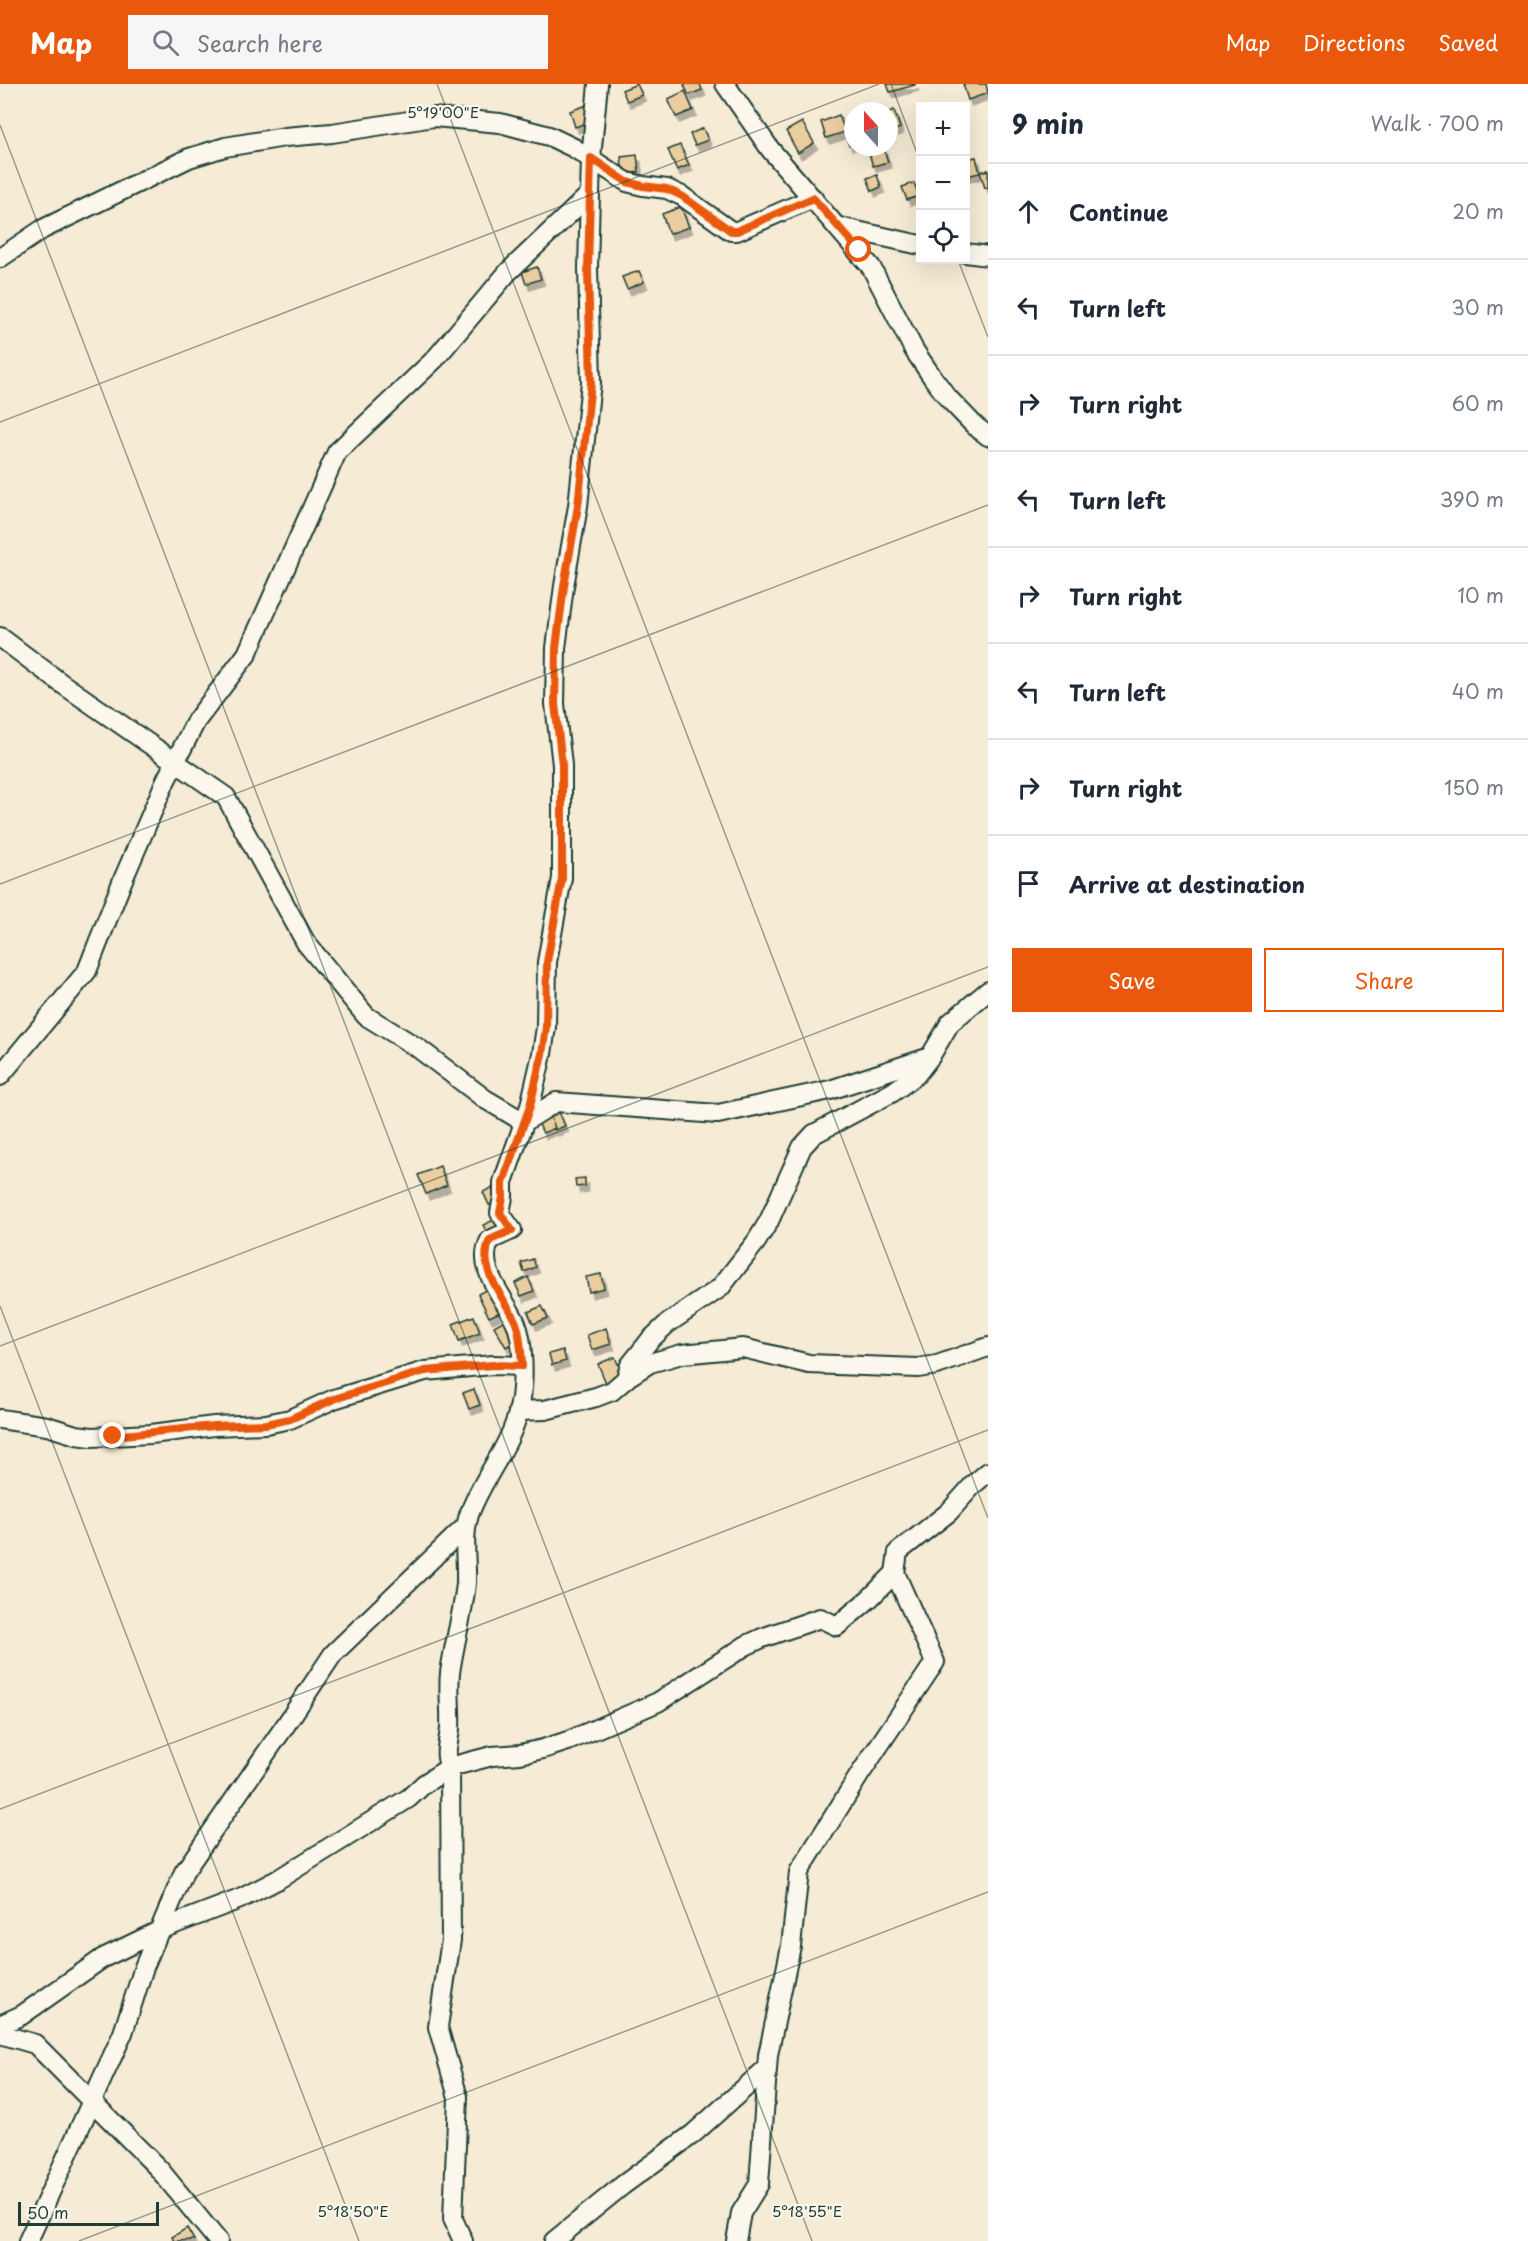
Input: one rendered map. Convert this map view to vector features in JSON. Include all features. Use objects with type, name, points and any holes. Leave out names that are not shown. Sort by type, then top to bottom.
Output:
[{"type":"street","points":[[463,2241],[453,2218],[458,2097],[438,2027],[451,1940],[450,1767],[445,1756],[450,1726],[448,1700],[450,1673],[466,1583],[466,1526],[475,1499],[504,1448],[518,1411],[523,1384],[516,1323],[498,1293],[485,1252],[490,1240],[512,1230],[500,1213],[503,1182],[524,1122],[542,1054],[546,1027],[547,962],[562,878],[562,765],[555,704],[556,648],[578,506],[591,382],[588,268],[591,158],[598,84]]},
{"type":"street","points":[[725,84],[770,149],[871,267],[914,350],[933,378],[948,398],[988,436]]},
{"type":"street","points":[[0,258],[43,229],[189,158],[225,147],[434,117],[500,123],[528,130],[574,148],[627,182],[667,189],[682,196],[731,231],[737,231],[813,198]]},
{"type":"street","points":[[0,1076],[87,971],[122,882],[176,761],[196,721],[247,654],[338,452],[435,360],[508,272],[590,194]]},
{"type":"street","points":[[839,227],[916,244]]},
{"type":"street","points":[[970,254],[988,256]]},
{"type":"street","points":[[0,637],[61,683],[226,797],[306,943],[366,1016],[418,1048],[485,1099],[524,1122]]},
{"type":"street","points":[[626,1379],[630,1365],[650,1340],[667,1324],[720,1288],[756,1242],[769,1221],[802,1147],[814,1134],[893,1092],[916,1075],[950,1023],[988,991]]},
{"type":"street","points":[[524,1122],[556,1102],[718,1114],[830,1090],[930,1056]]},
{"type":"street","points":[[518,1411],[545,1410],[587,1400],[612,1391],[650,1363],[663,1358],[725,1349],[743,1348],[809,1364],[918,1368],[937,1365],[988,1347]]},
{"type":"street","points":[[0,1419],[46,1426],[92,1437],[151,1434],[214,1426],[266,1424],[290,1419],[334,1399],[425,1371],[493,1365],[522,1366]]},
{"type":"street","points":[[736,2241],[741,2212],[759,2184],[766,2068],[791,1946],[799,1872],[860,1774],[935,1662],[895,1572],[898,1552],[949,1512],[988,1472]]},
{"type":"street","points":[[28,2241],[123,2032],[144,1967],[184,1872],[288,1724],[333,1653],[466,1526]]},
{"type":"street","points":[[0,2025],[22,2015],[103,1958],[159,1931],[240,1899],[277,1880],[409,1798],[424,1784],[450,1767],[492,1756],[520,1754],[543,1749],[568,1741],[658,1702],[745,1646],[762,1638],[820,1618],[837,1626],[870,1598],[895,1572]]},
{"type":"street","points":[[0,2034],[35,2044],[159,2169],[218,2241]]},
{"type":"street","points":[[554,2241],[622,2185],[693,2134],[766,2068]]},
{"type":"building","points":[[637,84],[642,95],[627,101],[622,90]]},
{"type":"building","points":[[700,84],[702,90],[689,95],[684,85]]},
{"type":"building","points":[[887,84],[915,84],[915,85],[890,92]]},
{"type":"building","points":[[963,84],[986,84],[988,93],[968,100]]},
{"type":"building","points":[[685,91],[693,110],[676,117],[668,99]]},
{"type":"building","points":[[587,105],[592,121],[575,127],[570,111]]},
{"type":"building","points":[[839,115],[844,132],[826,138],[821,122]]},
{"type":"building","points":[[802,122],[814,143],[798,153],[786,131]]},
{"type":"building","points":[[703,128],[708,140],[695,145],[690,134]]},
{"type":"building","points":[[680,145],[689,165],[677,170],[668,150]]},
{"type":"building","points":[[637,155],[639,172],[623,174],[621,157]]},
{"type":"building","points":[[870,156],[886,156],[888,162],[873,166]]},
{"type":"building","points":[[976,157],[980,173],[970,175],[970,158]]},
{"type":"building","points":[[988,170],[988,187],[985,188],[980,172]]},
{"type":"building","points":[[877,175],[881,187],[872,191],[867,178]]},
{"type":"building","points":[[914,183],[916,197],[907,200],[902,187]]},
{"type":"building","points":[[681,207],[689,227],[669,234],[662,214]]},
{"type":"building","points":[[537,267],[541,279],[526,284],[522,272]]},
{"type":"building","points":[[639,271],[644,282],[627,289],[622,277]]},
{"type":"building","points":[[559,1112],[565,1126],[555,1130],[550,1116]]},
{"type":"building","points":[[550,1115],[555,1128],[543,1133],[537,1120]]},
{"type":"building","points":[[440,1166],[447,1185],[426,1194],[418,1175]]},
{"type":"building","points":[[585,1178],[585,1186],[576,1187],[575,1179]]},
{"type":"building","points":[[496,1186],[502,1199],[489,1205],[483,1192]]},
{"type":"building","points":[[496,1219],[502,1230],[489,1236],[483,1225]]},
{"type":"building","points":[[533,1259],[536,1267],[524,1272],[521,1263]]},
{"type":"building","points":[[601,1274],[604,1288],[589,1292],[586,1277]]},
{"type":"building","points":[[528,1277],[534,1291],[521,1296],[515,1283]]},
{"type":"building","points":[[493,1286],[505,1310],[489,1317],[478,1294]]},
{"type":"building","points":[[542,1306],[548,1318],[533,1324],[528,1312]]},
{"type":"building","points":[[474,1316],[480,1333],[459,1341],[453,1324]]},
{"type":"building","points":[[508,1318],[519,1339],[506,1347],[494,1326]]},
{"type":"building","points":[[606,1328],[611,1344],[592,1350],[587,1335]]},
{"type":"building","points":[[563,1350],[566,1361],[552,1365],[549,1354]]},
{"type":"building","points":[[615,1357],[623,1376],[606,1383],[598,1364]]},
{"type":"building","points":[[474,1389],[480,1405],[469,1409],[463,1393]]},
{"type":"building","points":[[187,2228],[194,2240],[174,2241],[172,2237]]},
{"type":"route","points":[[113,1436],[214,1426],[266,1424],[290,1419],[334,1399],[425,1371],[493,1365],[522,1366],[516,1323],[498,1293],[485,1252],[490,1240],[512,1230],[500,1213],[503,1182],[530,1106],[542,1054],[546,1027],[547,962],[562,878],[562,765],[555,704],[556,648],[578,506],[591,382],[588,268],[591,158],[627,182],[667,189],[682,196],[704,214],[731,231],[737,231],[813,198],[859,250]]}]
